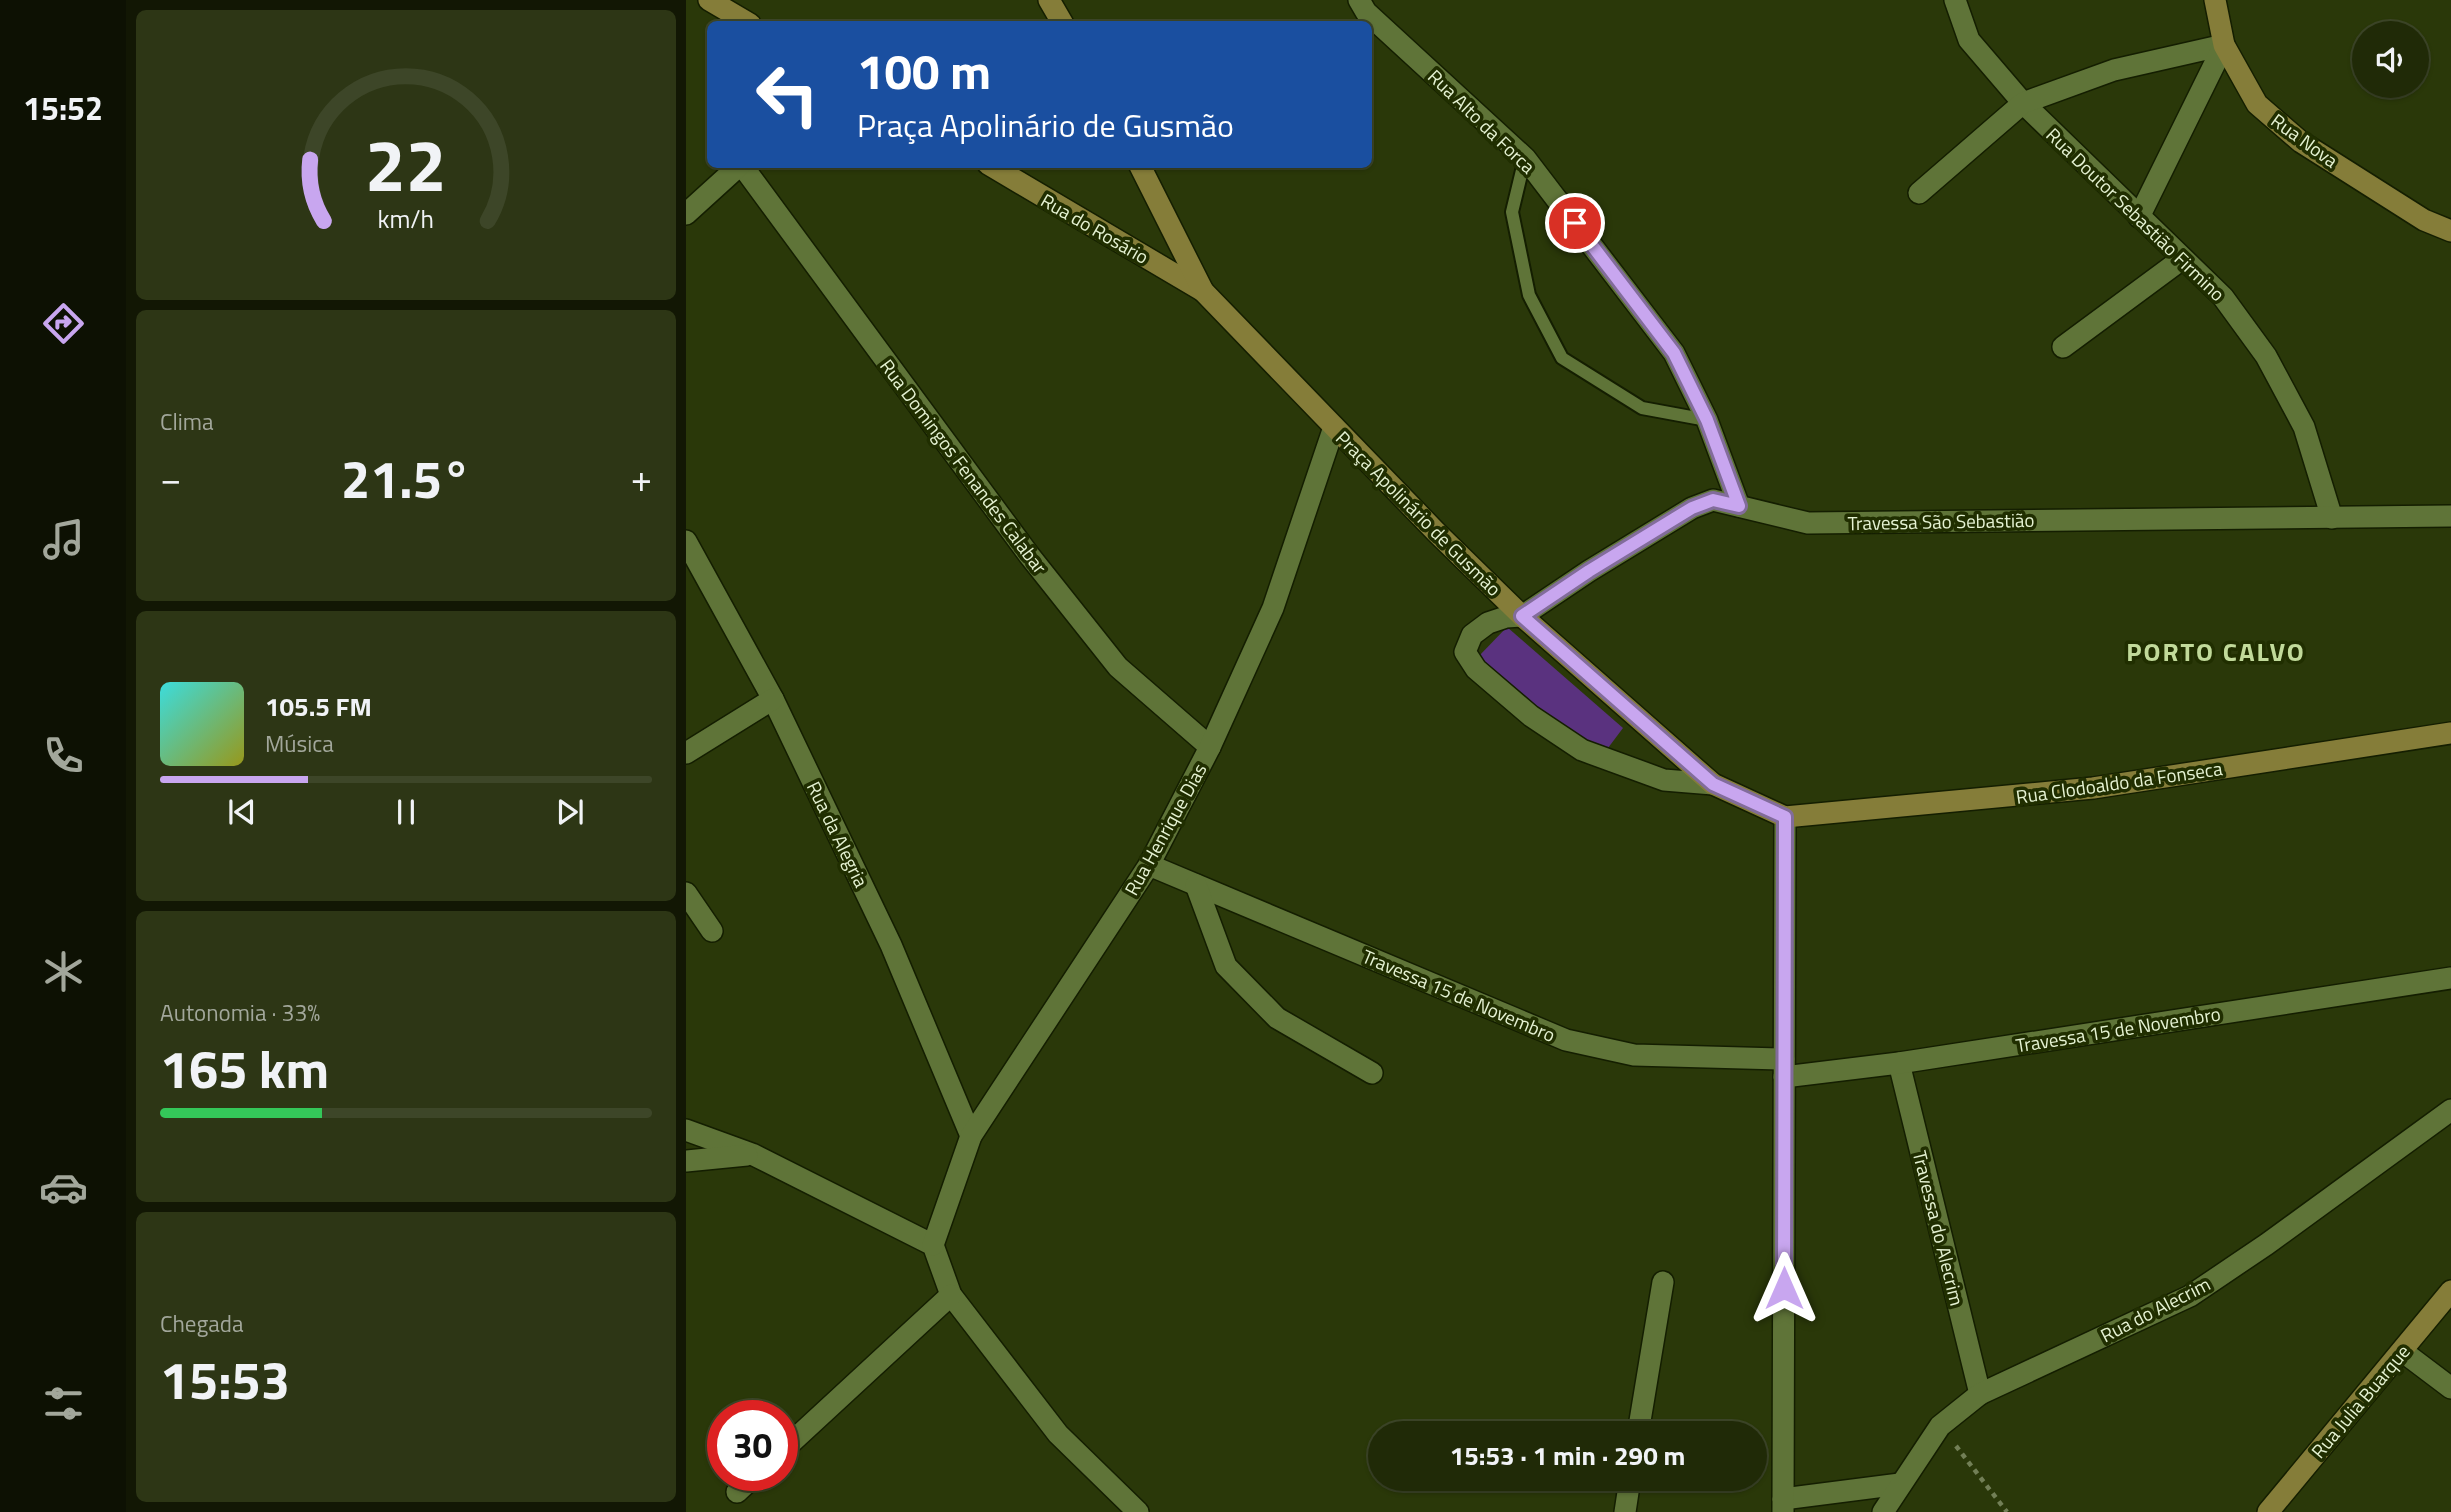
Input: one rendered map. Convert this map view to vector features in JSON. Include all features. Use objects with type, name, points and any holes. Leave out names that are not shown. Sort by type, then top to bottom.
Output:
[{"type":"street","points":[[709,0],[745,21]]},
{"type":"street","points":[[1049,0],[1061,21]]},
{"type":"street","name":"Rua Alto da Forca","points":[[1359,0],[1366,12],[1525,159],[1674,353],[1707,420],[1739,506]]},
{"type":"street","name":"Rua Doutor Sebastião Firmino","points":[[1955,0],[1969,40],[2023,103],[2223,297],[2266,356],[2304,427],[2332,518]]},
{"type":"street","name":"Rua Nova","points":[[2215,0],[2224,45],[2257,104],[2301,142],[2424,220],[2451,231]]},
{"type":"street","points":[[1919,193],[2023,103],[2114,70],[2224,45]]},
{"type":"street","points":[[2140,217],[2224,45]]},
{"type":"street","points":[[686,214],[737,168]]},
{"type":"street","name":"Rua Domingos Fenandes Calabar","points":[[744,168],[1028,555],[1118,667],[1209,747]]},
{"type":"street","name":"Rua do Rosário","points":[[995,168],[1203,291]]},
{"type":"street","points":[[1141,168],[1203,291]]},
{"type":"street","points":[[2063,347],[2182,259]]},
{"type":"street","name":"Praça Apolinário de Gusmão","points":[[1203,291],[1522,616],[1713,784],[1785,817]]},
{"type":"street","name":"Rua Henrique Dias","points":[[933,1245],[971,1136],[1149,865],[1209,747],[1273,608],[1334,427]]},
{"type":"street","name":"Travessa São Sebastião","points":[[1713,784],[1664,780],[1582,750],[1531,716],[1476,669],[1465,652],[1472,635],[1488,623],[1506,617],[1522,616],[1692,508],[1713,500],[1808,523],[2451,516]]},
{"type":"street","name":"Rua da Alegria","points":[[686,541],[774,699],[891,945],[971,1136]]},
{"type":"street","points":[[686,753],[774,699]]},
{"type":"street","name":"Rua Clodoaldo da Fonseca","points":[[1785,817],[2093,788],[2451,733]]},
{"type":"street","points":[[1785,817],[1783,1506],[1900,1484]]},
{"type":"street","name":"Travessa 15 de Novembro","points":[[1149,865],[1566,1040],[1634,1055],[1784,1068],[1899,1063],[2451,978]]},
{"type":"street","points":[[1196,885],[1227,966],[1278,1018],[1372,1073]]},
{"type":"street","points":[[686,893],[712,932]]},
{"type":"street","name":"Travessa do Alecrim","points":[[1899,1063],[1980,1394]]},
{"type":"street","name":"Rua do Alecrim","points":[[1883,1512],[1940,1426],[1980,1394],[2190,1296],[2267,1244],[2451,1110]]},
{"type":"street","points":[[686,1130],[752,1154],[933,1245],[951,1296],[1058,1434],[1138,1512]]},
{"type":"street","points":[[686,1161],[752,1154]]},
{"type":"street","points":[[1640,1421],[1663,1282]]},
{"type":"street","name":"Rua Julia Buarque","points":[[2268,1512],[2451,1291]]},
{"type":"street","points":[[798,1436],[951,1296]]},
{"type":"street","points":[[2402,1351],[2451,1388]]},
{"type":"street","points":[[1625,1512],[1628,1491]]},
{"type":"lane","points":[[1525,159],[1512,212],[1529,295],[1562,358],[1642,408],[1707,420]]},
{"type":"path","points":[[1940,1426],[2007,1512]]},
{"type":"shaded area","points":[[1507,627],[1623,728],[1605,752],[1554,721],[1478,657]]},
{"type":"district","name":"PORTO CALVO","points":[[2216,651]]},
{"type":"route","points":[[1575,223],[1674,353],[1707,420],[1739,506],[1713,500],[1692,508],[1522,616],[1713,784],[1785,817],[1784,1288]]}]
